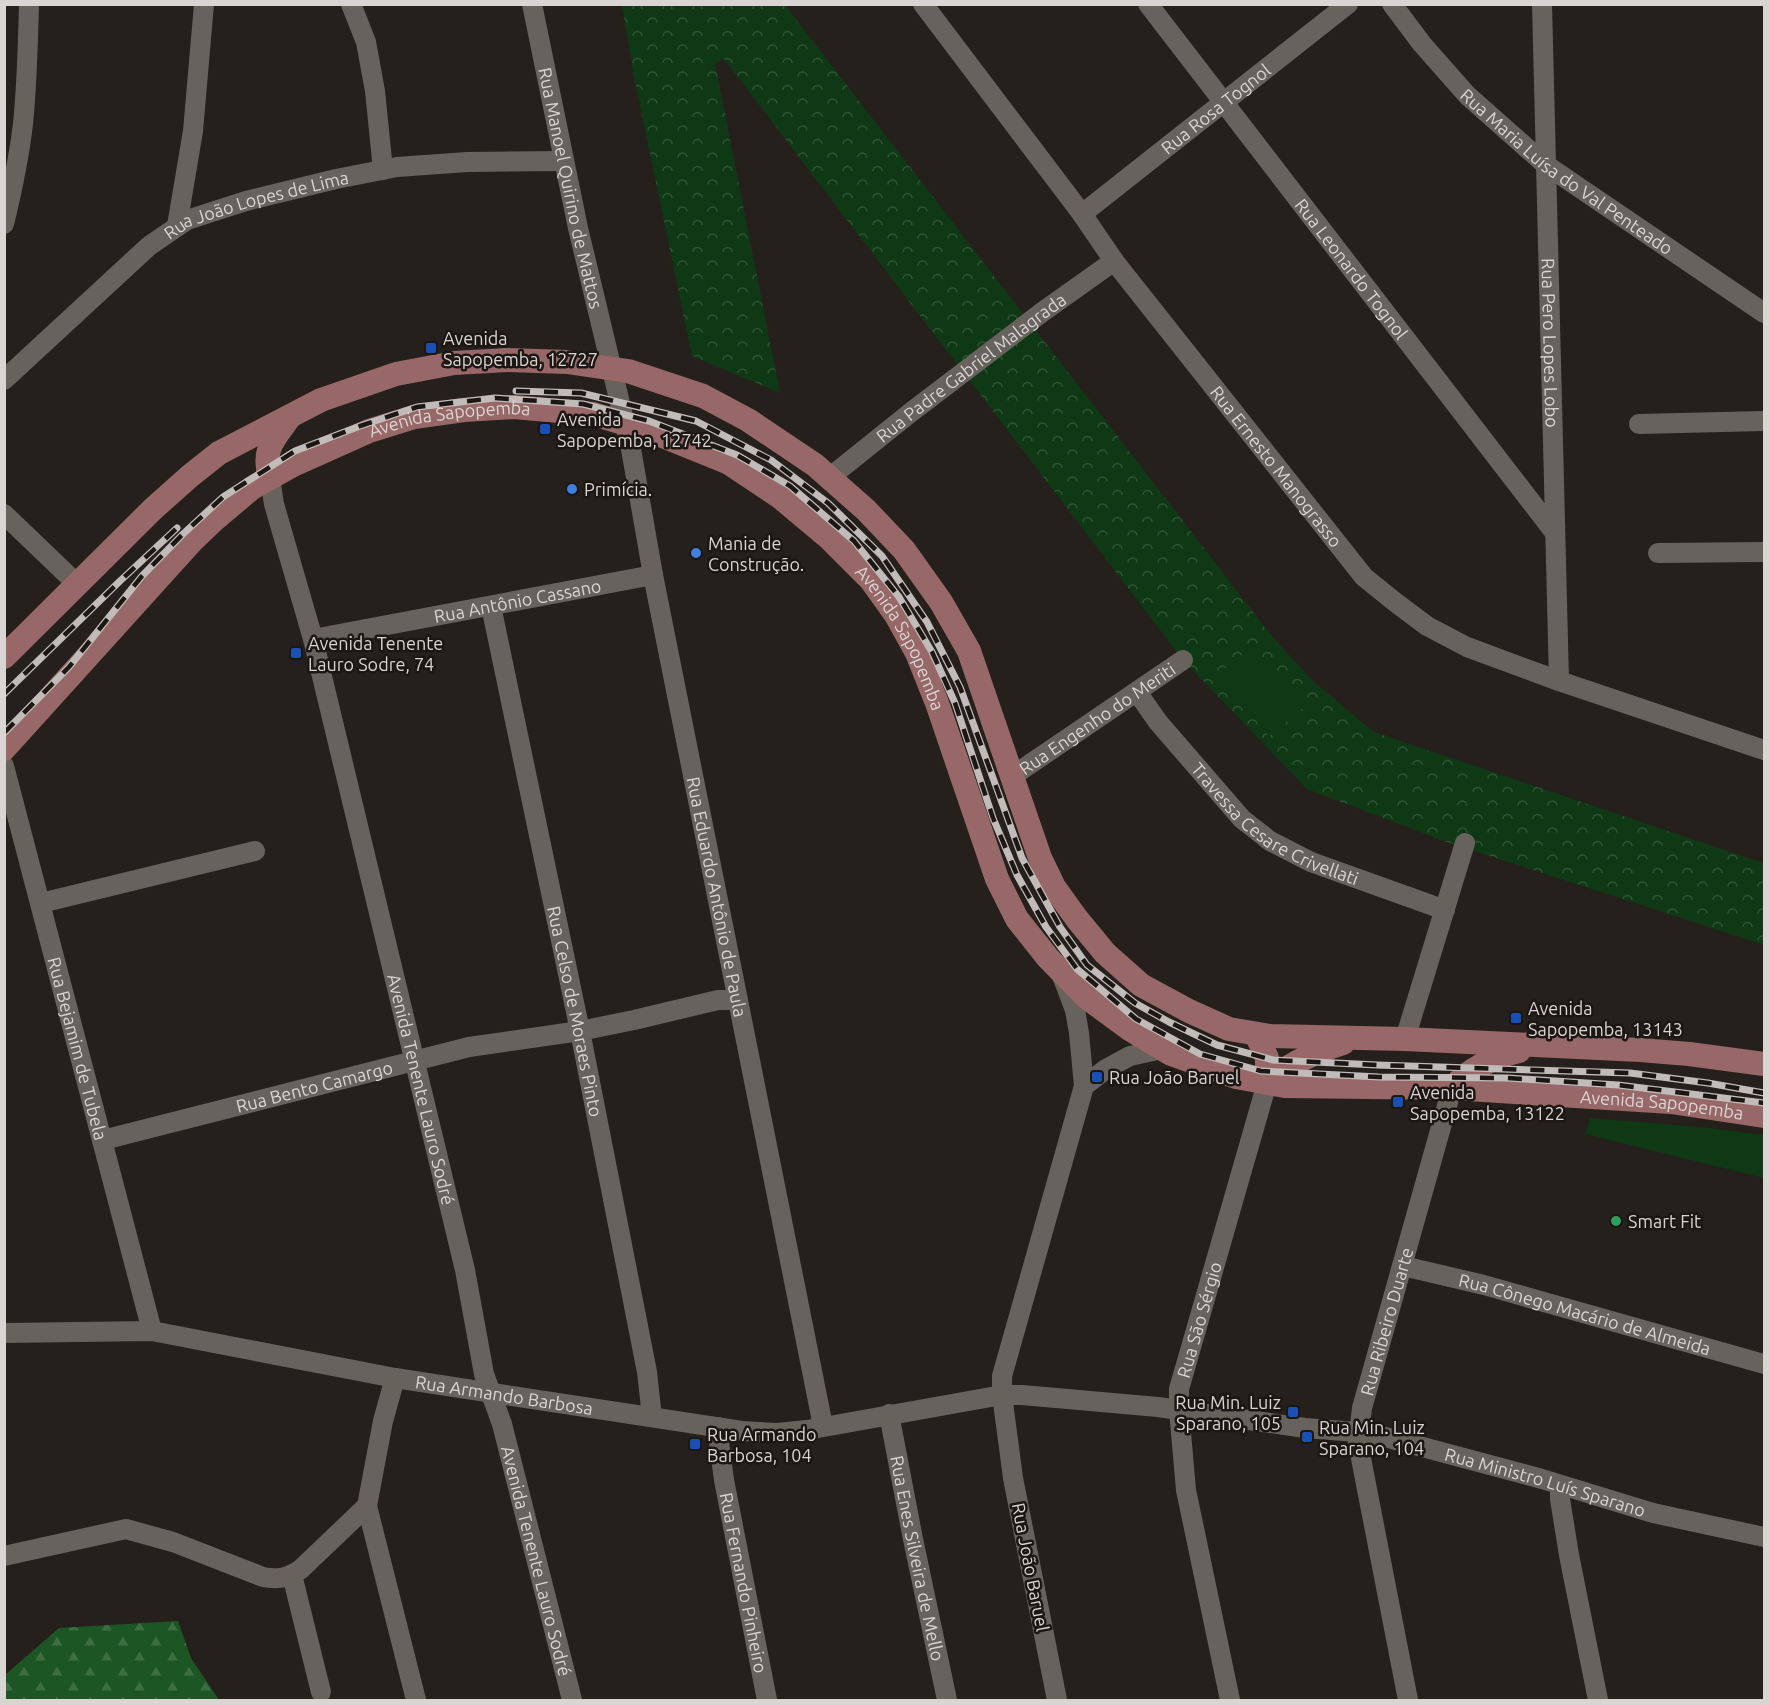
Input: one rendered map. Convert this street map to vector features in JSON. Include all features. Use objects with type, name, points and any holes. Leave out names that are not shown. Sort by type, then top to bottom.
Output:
[{"type":"main road","points":[[4,657],[189,476],[219,453],[321,400],[396,374],[454,363],[507,360],[567,362],[628,371],[703,396],[748,420],[815,465],[866,510],[904,549],[941,602],[969,651],[1040,858],[1054,887],[1105,953],[1141,985],[1229,1029],[1270,1036],[1405,1039],[1679,1053],[1764,1064]]},
{"type":"main road","name":"Avenida Sapopemba","points":[[4,749],[193,540],[252,488],[293,465],[369,431],[414,417],[464,410],[514,407],[593,414],[650,431],[729,463],[780,496],[829,538],[871,580],[896,615],[917,653],[937,703],[997,879],[1017,919],[1058,969],[1086,997],[1131,1030],[1162,1049],[1236,1077],[1285,1086],[1452,1088],[1671,1102],[1764,1116]]},
{"type":"main road","points":[[270,478],[266,455],[269,446],[290,416]]},
{"type":"main road","points":[[1256,1034],[1267,1058],[1266,1083]]},
{"type":"main road","points":[[1266,1083],[1287,1068],[1319,1051],[1342,1043],[1366,1039]]},
{"type":"main road","points":[[1452,1088],[1478,1066],[1501,1055],[1526,1050],[1575,1048]]},
{"type":"main road","points":[[1684,1105],[1737,1104],[1764,1099]]},
{"type":"street","points":[[4,224],[13,186],[22,125],[27,75],[29,4]]},
{"type":"street","points":[[177,226],[193,131],[204,4]]},
{"type":"street","points":[[351,4],[366,42],[375,91],[383,170]]},
{"type":"street","name":"Rua Manoel Quirino de Mattos","points":[[532,4],[578,228],[611,369]]},
{"type":"street","name":"Rua Ernesto Manograsso","points":[[923,4],[1082,214],[1114,261],[1364,577],[1427,626],[1467,647],[1559,681],[1764,750]]},
{"type":"street","name":"Rua Leonardo Tognol","points":[[1148,4],[1555,533]]},
{"type":"street","name":"Rua Rosa Tognol","points":[[1082,214],[1348,4]]},
{"type":"street","name":"Rua Maria Luísa do Val Penteado","points":[[1392,4],[1422,44],[1467,95],[1546,165],[1764,313]]},
{"type":"street","name":"Rua Pero Lopes Lobo","points":[[1542,4],[1559,681]]},
{"type":"street","name":"Rua João Lopes de Lima","points":[[4,380],[149,246],[187,220],[246,201],[397,167],[467,162],[564,161]]},
{"type":"street","name":"Rua Padre Gabriel Malagrada","points":[[829,478],[1041,313],[1114,261]]},
{"type":"street","name":"Rua Eduardo Antônio de Paula","points":[[611,369],[631,449],[653,575],[823,1426]]},
{"type":"street","points":[[1639,424],[1764,421]]},
{"type":"street","name":"Avenida Tenente Lauro Sodré","points":[[270,478],[274,504],[314,639],[465,1270],[484,1374],[502,1424],[572,1701]]},
{"type":"street","points":[[4,514],[77,584]]},
{"type":"street","points":[[1658,552],[1764,552]]},
{"type":"street","name":"Rua Antônio Cassano","points":[[314,639],[653,575]]},
{"type":"street","name":"Rua Celso de Moraes Pinto","points":[[491,606],[580,1031],[647,1372],[652,1417]]},
{"type":"street","name":"Rua Engenho do Meriti","points":[[1011,777],[1183,660]]},
{"type":"street","name":"Travessa Cesare Crivellati","points":[[1137,693],[1158,722],[1242,819],[1270,841],[1311,862],[1445,910]]},
{"type":"street","name":"Rua Bejamim de Tubela","points":[[4,766],[152,1331]]},
{"type":"street","points":[[1405,1039],[1465,843]]},
{"type":"street","points":[[40,903],[255,850]]},
{"type":"street","name":"Rua João Baruel","points":[[1058,969],[1075,1010],[1084,1086],[1002,1376],[1002,1395],[1013,1478],[1058,1701]]},
{"type":"street","name":"Rua Bento Camargo","points":[[103,1140],[469,1047],[580,1031],[718,1000],[738,1000]]},
{"type":"street","points":[[1084,1086],[1130,1056],[1162,1049]]},
{"type":"street","name":"Rua São Sérgio","points":[[1230,1701],[1186,1490],[1179,1389],[1266,1083]]},
{"type":"street","name":"Rua Ribeiro Duarte","points":[[1408,1701],[1358,1443],[1362,1408],[1452,1088]]},
{"type":"street","name":"Rua Cônego Macário de Almeida","points":[[1403,1266],[1484,1286],[1764,1364]]},
{"type":"street","name":"Rua Armando Barbosa","points":[[4,1333],[152,1331],[395,1378],[742,1431],[777,1433],[807,1430],[1002,1395]]},
{"type":"street","points":[[395,1378],[381,1430],[367,1506],[416,1701]]},
{"type":"street","name":"Rua Ministro Luís Sparano","points":[[1002,1395],[1158,1407],[1305,1428],[1370,1433],[1653,1513],[1764,1537]]},
{"type":"street","name":"Rua Enes Silveira de Mello","points":[[889,1414],[947,1701]]},
{"type":"street","name":"Rua Fernando Pinheiro","points":[[717,1427],[724,1480],[767,1701]]},
{"type":"street","points":[[1560,1485],[1569,1556],[1598,1701]]},
{"type":"street","points":[[4,1556],[126,1529],[173,1542],[263,1577],[283,1578],[301,1569],[367,1506]]},
{"type":"street","points":[[292,1575],[321,1692]]},
{"type":"green space","points":[[622,5],[785,5],[1274,639],[1313,681],[1374,732],[1764,863],[1764,945],[1444,841],[1307,789],[1183,660],[724,59],[715,63],[780,393],[692,356],[634,77]]},
{"type":"green space","points":[[1252,647],[1303,708],[1269,736],[1218,675]]},
{"type":"green space","points":[[1590,1118],[1764,1135],[1764,1178],[1585,1134]]},
{"type":"green space","points":[[178,1621],[191,1658],[219,1700],[5,1700],[5,1675],[59,1628]]},
{"type":"railway","points":[[516,391],[581,393],[696,421],[771,460],[828,503],[882,556],[927,622],[960,687],[1022,858],[1060,927],[1087,965],[1135,1003],[1217,1045],[1273,1060],[1630,1073],[1764,1093]]},
{"type":"railway","points":[[4,733],[69,667],[142,576],[183,534],[223,497],[295,451],[417,407],[495,398],[583,404],[649,421],[737,455],[790,486],[854,541],[899,597],[932,652],[955,703],[993,818],[1017,875],[1046,927],[1077,969],[1136,1019],[1200,1054],[1261,1071],[1379,1077],[1508,1078],[1618,1085],[1764,1103]]},
{"type":"railway","points":[[4,694],[177,528]]},
{"type":"place","name":"Avenida Sapopemba, 12727","points":[[431,348]]},
{"type":"place","name":"Avenida Sapopemba, 12742","points":[[545,429]]},
{"type":"place","name":"Primícia.","points":[[572,489]]},
{"type":"place","name":"Mania de Construção.","points":[[696,553]]},
{"type":"place","name":"Avenida Tenente Lauro Sodre, 74","points":[[296,653]]},
{"type":"place","name":"Avenida Sapopemba, 13143","points":[[1516,1018]]},
{"type":"place","name":"Rua João Baruel","points":[[1097,1077]]},
{"type":"place","name":"Avenida Sapopemba, 13122","points":[[1398,1102]]},
{"type":"place","name":"Smart Fit","points":[[1616,1221]]},
{"type":"place","name":"Rua Min. Luiz Sparano, 105","points":[[1293,1412]]},
{"type":"place","name":"Rua Min. Luiz Sparano, 104","points":[[1307,1437]]},
{"type":"place","name":"Rua Armando Barbosa, 104","points":[[695,1444]]}]
